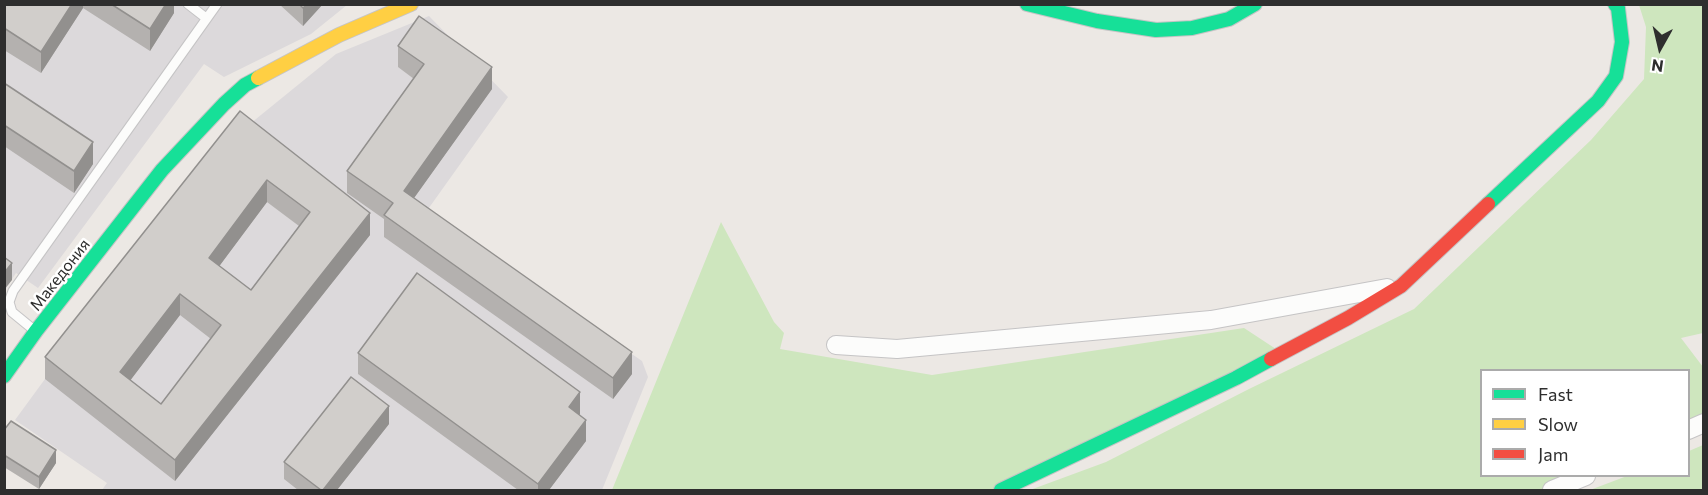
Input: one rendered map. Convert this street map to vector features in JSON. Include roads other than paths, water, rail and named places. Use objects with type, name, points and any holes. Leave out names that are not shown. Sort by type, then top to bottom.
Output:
[{"type":"street","name":"Македония","points":[[4,376],[183,146],[244,86],[339,35],[411,4]]},
{"type":"street","points":[[1027,4],[1097,21],[1156,30],[1192,28],[1229,19],[1255,4]]},
{"type":"street","points":[[1001,490],[1236,378],[1348,318],[1401,286],[1598,101],[1616,76],[1622,42],[1616,4]]},
{"type":"street","points":[[836,345],[897,349],[1212,320],[1401,286]]},
{"type":"street","points":[[1690,430],[1704,423]]},
{"type":"street","points":[[1552,490],[1584,477]]},
{"type":"lane","points":[[188,4],[206,18]]},
{"type":"lane","points":[[36,332],[12,312],[9,302],[13,291],[217,4]]}]
